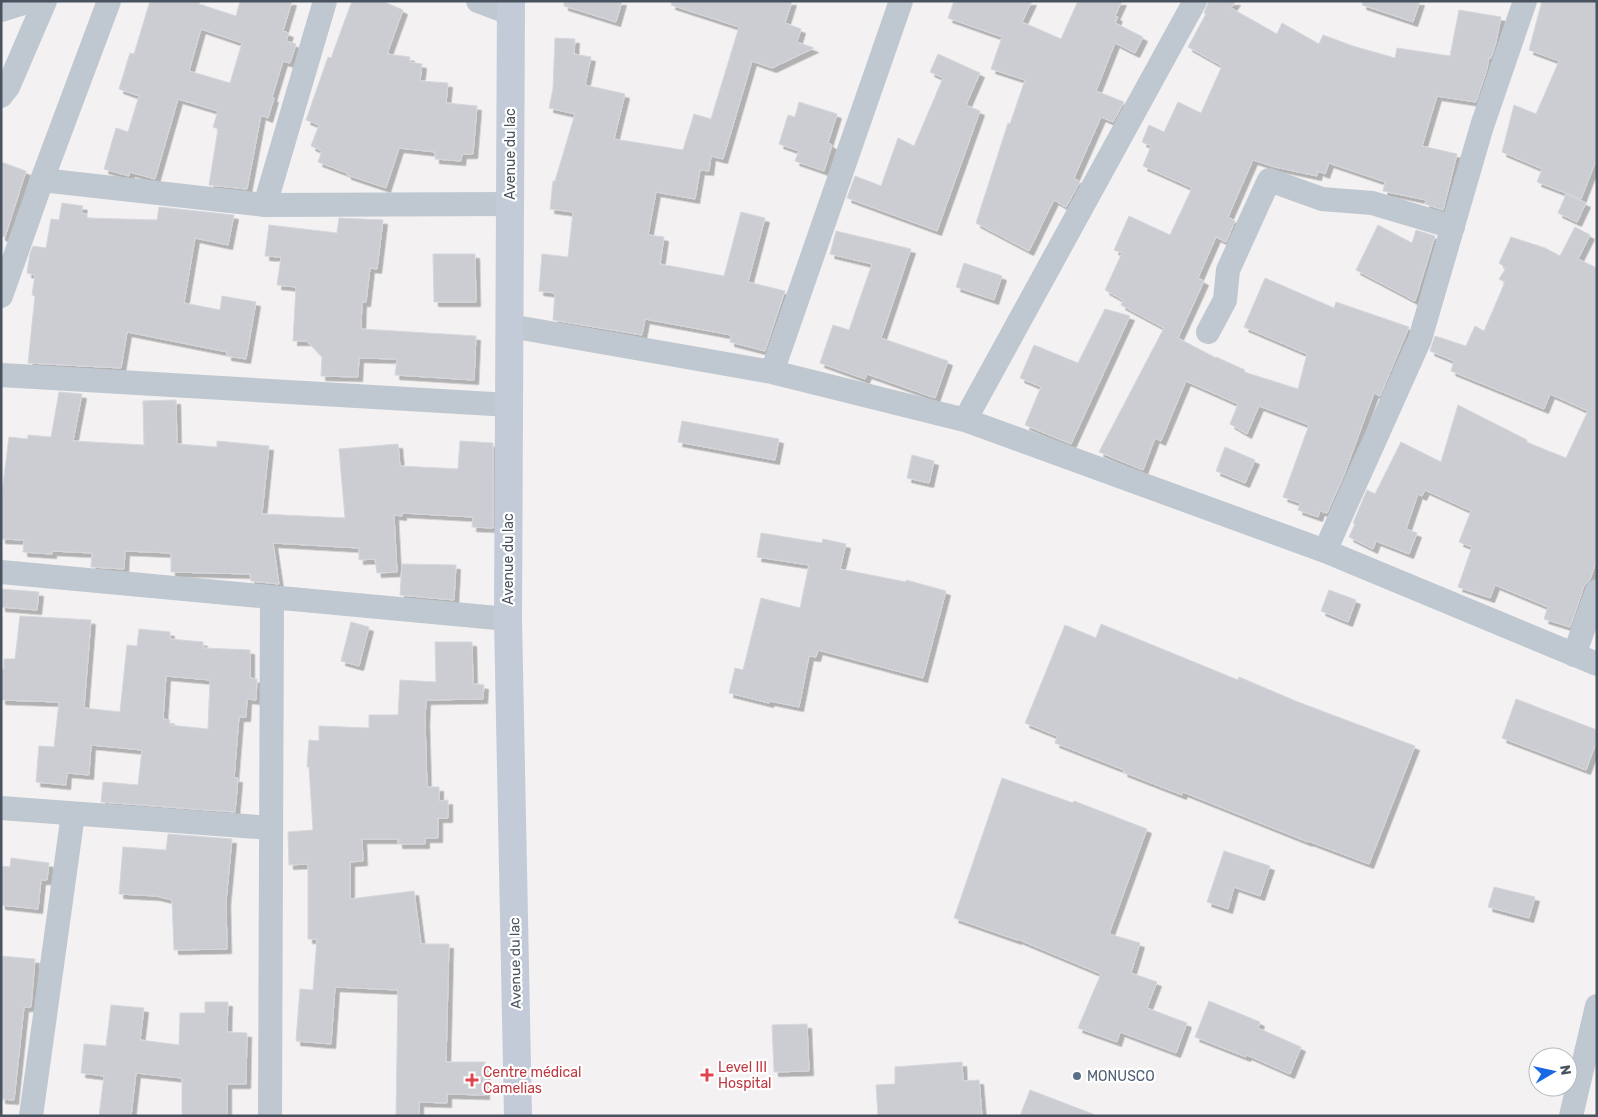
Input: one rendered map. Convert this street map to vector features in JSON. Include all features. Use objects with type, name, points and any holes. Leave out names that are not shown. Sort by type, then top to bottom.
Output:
[{"type":"main road","name":"Avenue du lac","points":[[510,7],[508,619],[518,1116]]},
{"type":"street","points":[[1,10],[30,1]]},
{"type":"street","points":[[1,96],[8,88],[45,1]]},
{"type":"street","points":[[1,296],[109,1]]},
{"type":"street","points":[[265,205],[325,1]]},
{"type":"street","points":[[478,1],[510,7]]},
{"type":"street","points":[[772,372],[901,1]]},
{"type":"street","points":[[965,420],[1196,1]]},
{"type":"street","points":[[1325,551],[1420,339],[1482,126],[1525,1]]},
{"type":"street","points":[[42,180],[265,205],[510,204]]},
{"type":"street","points":[[1208,332],[1225,300],[1228,270],[1270,180],[1322,199],[1372,203],[1453,227]]},
{"type":"street","points":[[510,326],[772,372],[965,420],[1325,551],[1597,664]]},
{"type":"street","points":[[1,375],[510,405]]},
{"type":"street","points":[[1,572],[508,619]]},
{"type":"street","points":[[1574,655],[1597,591]]},
{"type":"street","points":[[270,1116],[272,598]]},
{"type":"street","points":[[1,808],[271,828]]},
{"type":"street","points":[[31,1116],[73,814]]},
{"type":"street","points":[[1571,1116],[1590,1069],[1597,1006]]},
{"type":"building","points":[[150,1],[200,1],[199,4],[236,16],[240,1],[292,1],[283,31],[289,33],[286,41],[296,44],[290,63],[283,61],[268,118],[261,115],[247,189],[209,185],[218,129],[213,127],[218,111],[178,99],[155,179],[130,172],[129,176],[104,169],[116,128],[128,132],[139,96],[119,89],[130,53],[134,54]],"holes":[[[201,29],[242,43],[230,83],[189,71]]]},
{"type":"building","points":[[352,1],[382,1],[403,10],[387,54],[410,57],[409,62],[422,64],[420,81],[448,83],[446,103],[477,106],[473,154],[462,154],[461,161],[435,159],[435,152],[399,148],[386,188],[347,175],[347,173],[318,162],[322,151],[311,146],[319,125],[306,120],[328,57],[331,58]]},
{"type":"building","points":[[564,1],[622,1],[616,22],[564,6]]},
{"type":"building","points":[[672,1],[792,1],[785,23],[801,29],[797,42],[814,48],[772,68],[752,61],[723,159],[711,156],[709,171],[700,170],[695,199],[656,192],[648,235],[664,237],[660,264],[724,276],[741,212],[765,218],[748,282],[785,291],[765,351],[730,342],[731,335],[645,319],[642,335],[553,320],[555,293],[539,291],[542,254],[568,257],[573,212],[550,209],[553,181],[555,181],[575,114],[549,108],[553,89],[555,38],[575,39],[574,54],[591,57],[585,85],[625,94],[614,139],[683,150],[694,114],[711,119],[739,27],[671,5]]},
{"type":"building","points":[[954,1],[1032,1],[1022,22],[1061,39],[1078,1],[1122,1],[1115,16],[1118,17],[1115,23],[1143,37],[1135,53],[1115,43],[1096,91],[1124,102],[1113,122],[1101,117],[1074,178],[1080,182],[1066,207],[1054,200],[1029,251],[976,223],[1008,123],[1010,124],[1025,80],[991,69],[1002,37],[948,18]]},
{"type":"building","points":[[1209,1],[1236,1],[1231,8],[1277,34],[1282,23],[1319,44],[1323,35],[1395,58],[1397,48],[1450,56],[1459,10],[1501,17],[1496,42],[1491,58],[1489,57],[1476,102],[1437,96],[1422,146],[1457,154],[1443,210],[1425,204],[1426,200],[1383,191],[1385,182],[1329,163],[1325,174],[1318,171],[1317,176],[1253,160],[1228,217],[1235,221],[1226,242],[1216,237],[1198,278],[1204,281],[1178,338],[1216,358],[1245,370],[1244,372],[1298,389],[1307,354],[1244,327],[1265,278],[1334,308],[1336,302],[1409,327],[1380,396],[1374,393],[1344,475],[1327,513],[1320,511],[1318,517],[1298,510],[1300,503],[1283,497],[1309,425],[1259,406],[1247,434],[1230,424],[1238,404],[1186,381],[1161,441],[1155,438],[1143,470],[1099,452],[1164,328],[1121,305],[1123,300],[1105,290],[1122,253],[1114,250],[1129,216],[1170,235],[1192,188],[1143,166],[1151,146],[1142,142],[1149,125],[1164,132],[1178,102],[1201,113],[1222,66],[1188,47],[1206,14],[1204,13]]},
{"type":"building","points":[[1363,1],[1420,1],[1413,22],[1362,5]]},
{"type":"building","points":[[1542,1],[1597,1],[1597,158],[1581,199],[1537,182],[1542,169],[1502,152],[1514,105],[1536,114],[1559,61],[1529,50]]},
{"type":"building","points":[[938,54],[980,73],[966,105],[980,111],[937,231],[847,198],[855,176],[881,186],[898,138],[914,146],[943,78],[930,72]]},
{"type":"building","points":[[799,102],[837,114],[828,143],[832,145],[824,171],[795,161],[799,151],[779,144],[788,115],[795,117]]},
{"type":"building","points":[[1,162],[26,171],[5,237],[1,236]]},
{"type":"building","points":[[1566,194],[1586,203],[1577,222],[1558,213]]},
{"type":"building","points":[[62,203],[83,206],[81,213],[87,214],[87,218],[157,220],[159,207],[234,215],[228,245],[195,238],[184,303],[220,310],[222,296],[256,302],[246,359],[227,356],[227,352],[127,332],[121,368],[28,363],[35,296],[32,295],[35,275],[27,273],[30,254],[33,246],[46,248],[51,219],[59,220]]},
{"type":"building","points":[[339,218],[383,220],[377,269],[370,268],[366,302],[362,302],[361,329],[476,336],[474,380],[395,375],[397,359],[359,358],[358,377],[321,376],[322,357],[307,341],[293,341],[296,287],[277,285],[281,257],[265,256],[269,225],[337,233]]},
{"type":"building","points":[[1378,225],[1412,243],[1416,230],[1435,236],[1415,301],[1356,270]]},
{"type":"building","points":[[1575,227],[1590,235],[1578,259],[1597,268],[1597,558],[1590,580],[1584,586],[1570,627],[1544,619],[1548,607],[1495,585],[1490,598],[1458,587],[1472,547],[1459,542],[1471,511],[1425,490],[1422,496],[1418,494],[1406,529],[1417,533],[1409,554],[1376,541],[1373,549],[1349,537],[1367,490],[1375,494],[1401,442],[1441,462],[1458,405],[1527,440],[1526,442],[1566,458],[1588,411],[1550,394],[1544,409],[1451,371],[1454,361],[1430,351],[1435,336],[1466,346],[1475,326],[1484,331],[1505,282],[1499,279],[1506,268],[1499,263],[1511,237],[1545,248],[1560,256]]},
{"type":"building","points":[[836,231],[911,249],[881,338],[948,361],[935,398],[867,374],[865,379],[820,363],[833,325],[849,330],[872,264],[830,254]]},
{"type":"building","points":[[433,254],[475,254],[476,302],[434,302]]},
{"type":"building","points":[[964,263],[1002,276],[994,300],[956,287]]},
{"type":"building","points":[[1105,309],[1130,316],[1071,444],[1025,425],[1041,387],[1020,378],[1034,345],[1078,363]]},
{"type":"building","points":[[59,392],[82,394],[73,441],[144,445],[143,401],[176,400],[177,444],[217,447],[217,441],[269,446],[262,514],[345,518],[339,449],[398,444],[400,466],[458,469],[460,441],[493,443],[493,528],[472,527],[473,517],[402,513],[402,516],[394,515],[397,572],[377,573],[375,559],[359,560],[359,548],[273,543],[279,584],[251,581],[250,574],[171,572],[171,553],[125,551],[124,569],[91,567],[92,553],[52,551],[52,554],[23,552],[24,540],[1,539],[1,500],[9,437],[28,439],[28,435],[51,437]]},
{"type":"building","points":[[682,421],[779,439],[775,460],[678,442]]},
{"type":"building","points":[[1225,447],[1255,460],[1245,483],[1216,471]]},
{"type":"building","points":[[912,455],[934,461],[929,483],[907,478]]},
{"type":"building","points":[[761,533],[822,543],[823,539],[846,544],[840,569],[906,582],[906,580],[946,591],[923,678],[818,650],[816,657],[809,656],[799,707],[770,701],[769,703],[729,693],[735,668],[743,670],[761,598],[800,608],[809,565],[757,557]]},
{"type":"building","points":[[402,564],[456,565],[454,600],[400,595]]},
{"type":"building","points":[[1,589],[39,592],[37,610],[1,607]]},
{"type":"building","points":[[1329,590],[1356,600],[1348,622],[1321,611]]},
{"type":"building","points":[[20,616],[91,620],[84,708],[120,712],[127,645],[137,646],[139,629],[170,632],[170,639],[203,642],[203,648],[250,650],[250,678],[257,679],[256,700],[247,699],[246,717],[239,717],[234,778],[238,778],[235,812],[101,802],[103,782],[138,785],[142,750],[91,745],[89,775],[67,773],[66,785],[36,782],[39,746],[54,747],[59,702],[1,700],[1,669],[4,669],[4,659],[15,659]],"holes":[[[166,676],[210,680],[208,729],[169,725],[170,720],[163,719]]]},
{"type":"building","points":[[351,622],[369,627],[359,666],[341,661]]},
{"type":"building","points":[[1101,624],[1238,680],[1239,677],[1298,702],[1415,746],[1369,864],[1308,842],[1183,792],[1182,795],[1123,772],[1124,770],[1055,743],[1057,736],[1025,723],[1065,625],[1096,638]]},
{"type":"building","points":[[435,642],[472,642],[473,684],[484,685],[483,699],[426,700],[427,787],[439,787],[439,801],[448,800],[448,818],[438,818],[438,838],[425,838],[425,844],[398,844],[398,839],[362,839],[363,861],[350,862],[350,899],[414,891],[421,944],[449,944],[446,1062],[485,1062],[485,1095],[447,1094],[447,1103],[419,1102],[419,1116],[396,1116],[398,990],[335,987],[331,1044],[296,1041],[300,989],[313,990],[317,939],[308,939],[308,864],[289,865],[288,832],[313,830],[309,767],[307,767],[309,740],[319,741],[319,726],[369,728],[369,715],[398,715],[400,680],[436,682]]},
{"type":"building","points":[[1516,699],[1597,730],[1597,740],[1586,770],[1502,738]]},
{"type":"building","points":[[1002,778],[1073,803],[1074,801],[1147,829],[1109,934],[1140,943],[1131,973],[1157,982],[1147,1008],[1187,1023],[1176,1053],[1120,1032],[1117,1042],[1078,1028],[1101,974],[1017,939],[954,918]]},
{"type":"building","points":[[168,834],[232,839],[226,901],[227,949],[174,950],[172,900],[156,896],[119,894],[123,847],[166,850]]},
{"type":"building","points":[[1224,851],[1270,866],[1260,896],[1234,887],[1228,909],[1207,902]]},
{"type":"building","points":[[11,858],[49,863],[47,880],[41,880],[38,909],[1,905],[1,866],[10,867]]},
{"type":"building","points":[[1494,887],[1535,897],[1529,918],[1488,907]]},
{"type":"building","points":[[1,956],[35,959],[31,1007],[24,1007],[14,1100],[1,1099]]},
{"type":"building","points":[[1209,1001],[1260,1022],[1258,1028],[1301,1047],[1290,1074],[1247,1055],[1246,1057],[1195,1037]]},
{"type":"building","points":[[205,1002],[228,1002],[227,1032],[247,1033],[246,1084],[227,1084],[227,1116],[182,1116],[182,1078],[136,1073],[131,1116],[99,1116],[104,1076],[81,1073],[84,1044],[106,1046],[111,1005],[144,1008],[140,1040],[179,1045],[180,1013],[205,1013]]},
{"type":"building","points":[[807,1024],[809,1071],[774,1072],[772,1025]]},
{"type":"building","points":[[962,1062],[963,1081],[979,1080],[982,1116],[878,1116],[876,1085],[895,1084],[895,1067]]},
{"type":"building","points":[[1030,1090],[1093,1114],[1093,1116],[1020,1116]]},
{"type":"place","name":"Level III Hospital","points":[[707,1075]]},
{"type":"place","name":"MONUSCO","points":[[1077,1076]]},
{"type":"place","name":"Centre médical Camelias","points":[[472,1080]]}]
